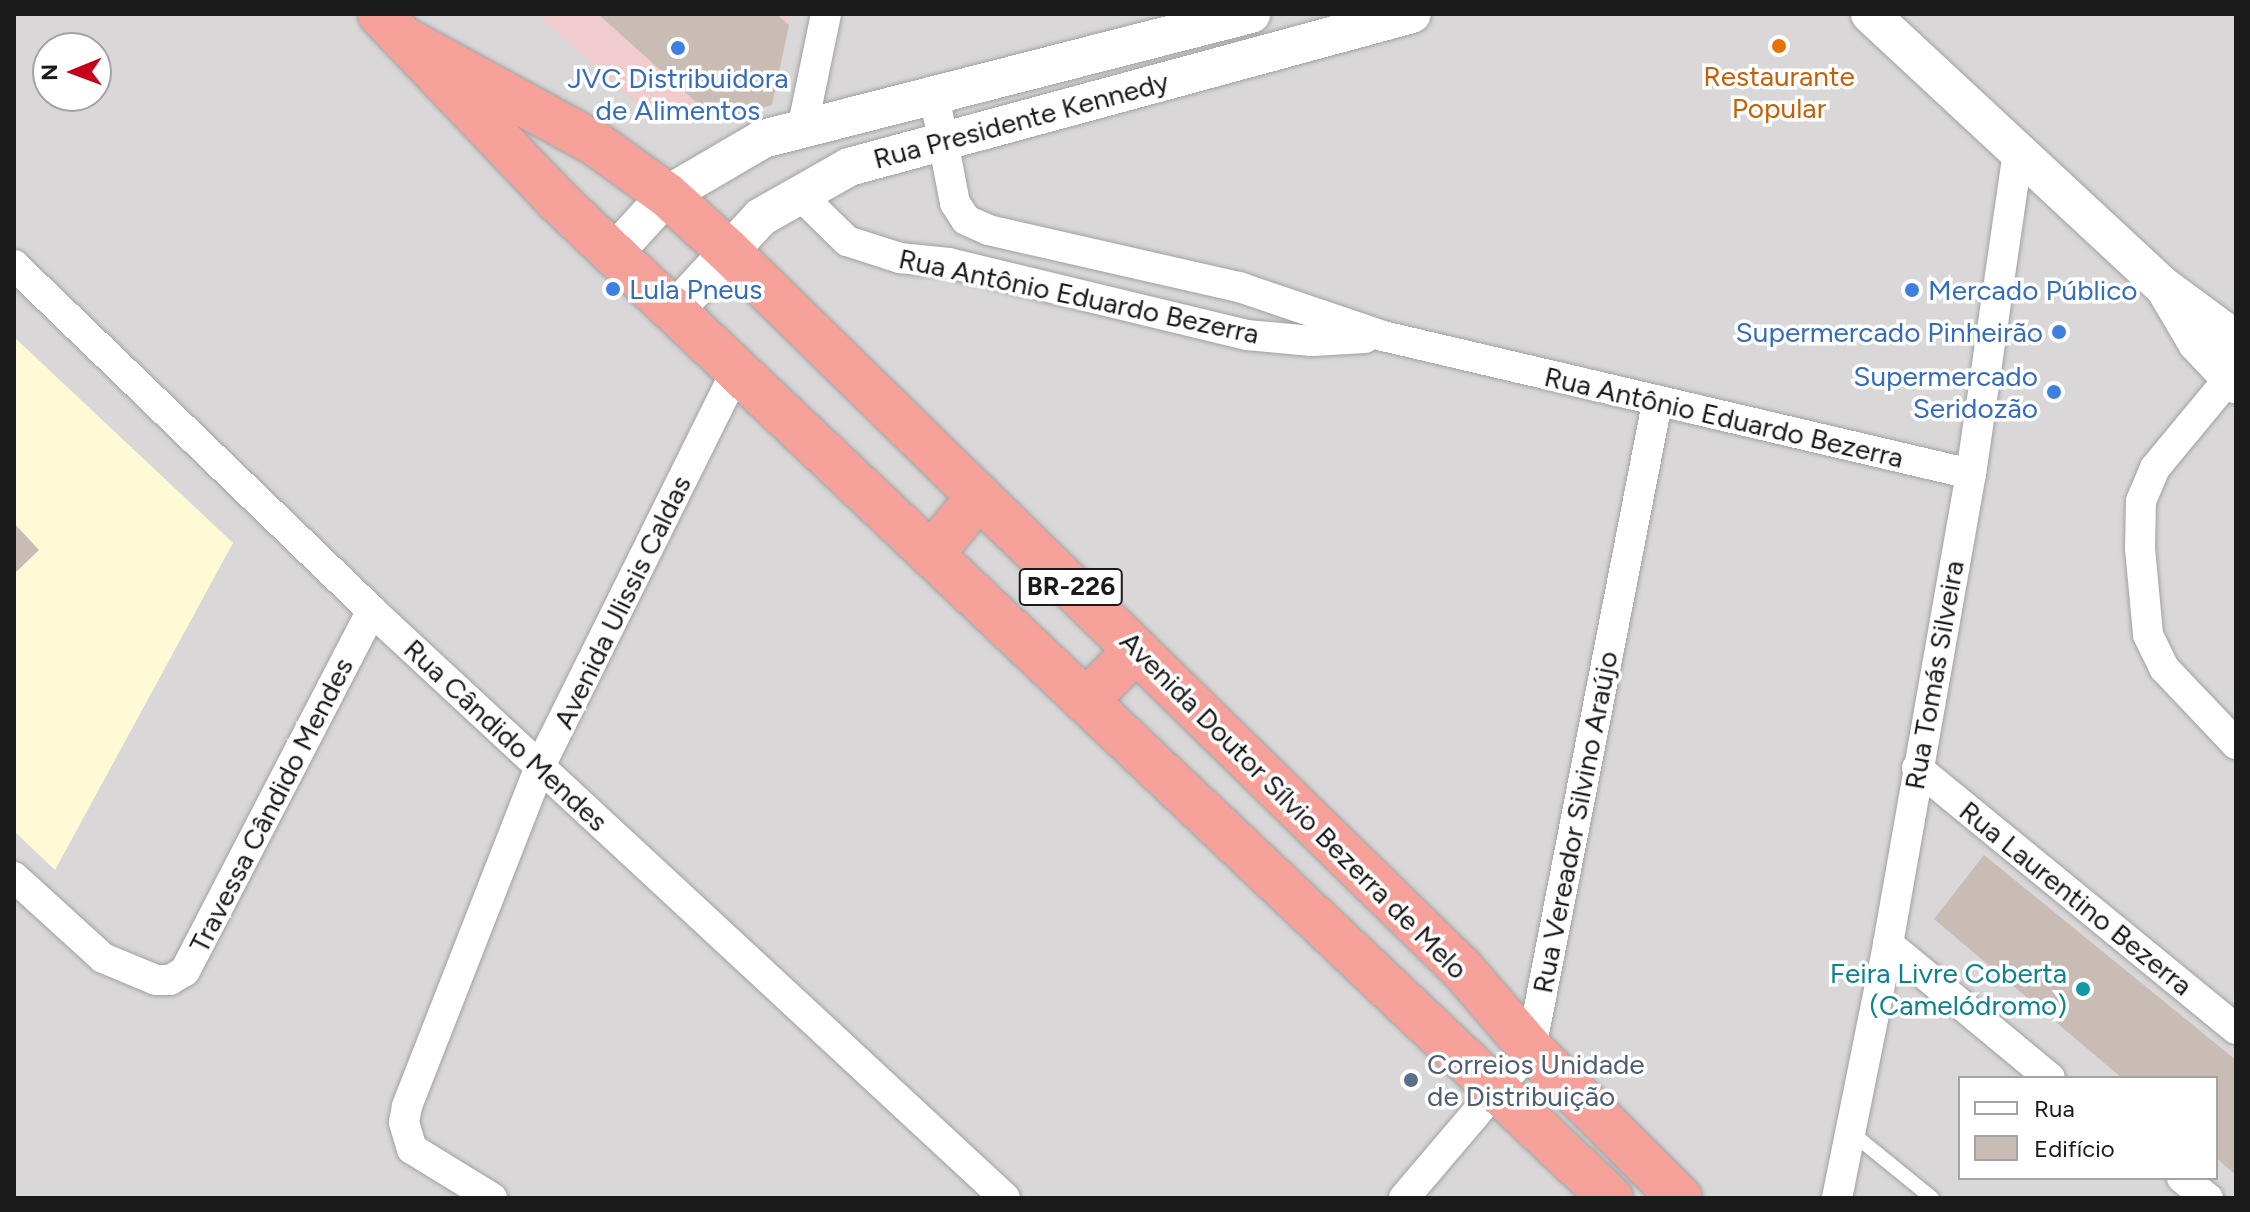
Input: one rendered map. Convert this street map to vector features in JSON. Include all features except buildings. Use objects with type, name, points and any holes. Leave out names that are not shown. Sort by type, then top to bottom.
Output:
[{"type":"highway","name":"Avenida Doutor Sílvio Bezerra de Melo","points":[[395,28],[596,144],[667,195],[727,250],[1463,970],[1531,1049],[1680,1198]]},
{"type":"highway","name":"Avenida Doutor Sílvio Bezerra de Melo","points":[[395,28],[494,136],[676,309],[736,371],[1610,1197]]},
{"type":"highway","points":[[931,555],[979,496]]},
{"type":"highway","points":[[1086,701],[1136,650]]},
{"type":"highway","points":[[1214,823],[1262,774]]},
{"type":"highway","points":[[1610,1197],[1642,1162]]},
{"type":"street","points":[[803,125],[826,14]]},
{"type":"street","name":"Rua Presidente Kennedy","points":[[615,252],[667,195],[713,164],[803,125],[1251,14]]},
{"type":"street","name":"Rua Presidente Kennedy","points":[[676,309],[727,250],[761,217],[798,193],[849,167],[1330,24],[1412,14]]},
{"type":"street","points":[[1870,14],[2163,286],[2236,340]]},
{"type":"street","name":"Rua Antônio Eduardo Bezerra","points":[[934,94],[955,203],[966,220],[988,230],[1239,287],[1383,336],[1657,403],[1971,474]]},
{"type":"street","name":"Rua Tomás Silveira","points":[[1837,1198],[1888,944],[1971,474],[2018,150]]},
{"type":"street","name":"Rua Antônio Eduardo Bezerra","points":[[798,193],[847,241],[900,258],[979,270],[1247,335],[1312,341],[1383,336]]},
{"type":"street","points":[[979,270],[988,230]]},
{"type":"street","name":"Rua Cândido Mendes","points":[[14,265],[372,611],[1005,1198]]},
{"type":"street","points":[[2163,286],[2197,343],[2234,377],[2155,468],[2141,501],[2140,593],[2148,635],[2164,668],[2236,744]]},
{"type":"street","name":"Avenida Ulissis Caldas","points":[[492,1198],[412,1149],[404,1122],[407,1106],[540,766],[736,371]]},
{"type":"street","name":"Rua Vereador Silvino Araújo","points":[[1404,1198],[1531,1049],[1657,403]]},
{"type":"street","name":"Travessa Cândido Mendes","points":[[14,877],[103,958],[156,980],[170,980],[185,971],[372,611]]},
{"type":"street","name":"Rua Laurentino Bezerra","points":[[1917,768],[2236,1029]]},
{"type":"street","points":[[1888,944],[2048,1076]]},
{"type":"street","points":[[2185,1180],[2208,1198]]},
{"type":"lane","points":[[1852,1133],[1932,1198]]},
{"type":"shaded area","points":[[14,14],[2236,14],[2236,1198],[14,1198]]},
{"type":"shaded area","name":"JVC Distribuidora de Alimentos","points":[[536,14],[791,14],[772,105],[674,124],[652,117]]},
{"type":"shaded area","points":[[14,337],[233,543],[55,870],[14,831]]},
{"type":"place","name":"Restaurante Popular","points":[[1779,46]]},
{"type":"place","name":"JVC Distribuidora de Alimentos","points":[[678,48]]},
{"type":"place","name":"Lula Pneus","points":[[613,289]]},
{"type":"place","name":"Mercado Público","points":[[1912,290]]},
{"type":"place","name":"Supermercado Pinheirão","points":[[2059,332]]},
{"type":"place","name":"Supermercado Seridozão","points":[[2054,392]]},
{"type":"place","name":"Feira Livre Coberta (Camelódromo)","points":[[2083,989]]},
{"type":"place","name":"Correios Unidade de Distribuição","points":[[1411,1080]]}]
